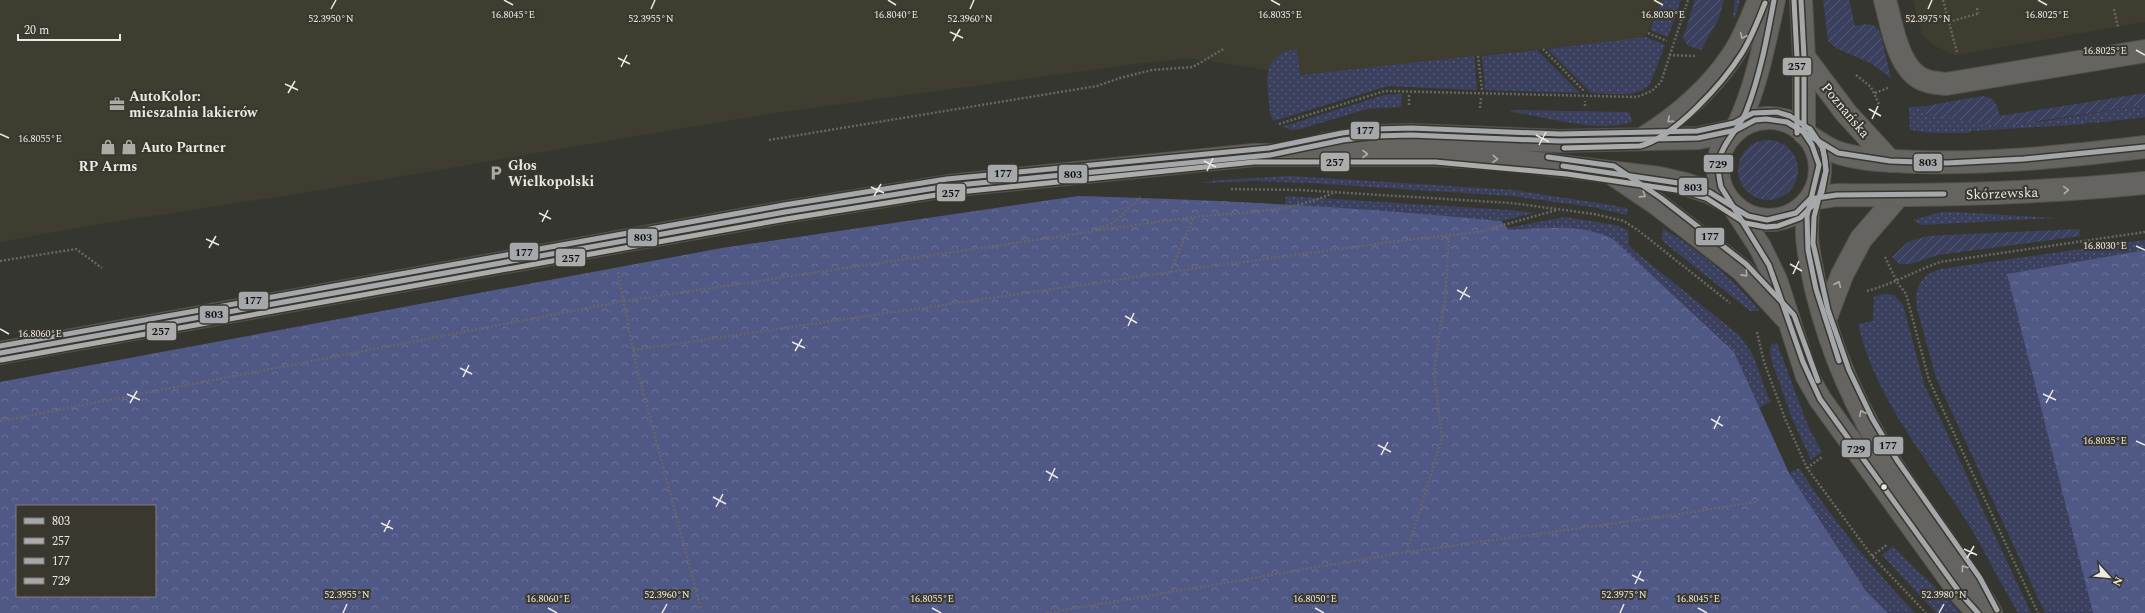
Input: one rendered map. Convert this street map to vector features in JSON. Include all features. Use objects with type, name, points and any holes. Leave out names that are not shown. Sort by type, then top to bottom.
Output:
[{"type":"street","points":[[1642,139],[1667,123],[1696,97],[1719,72],[1742,38],[1759,0]]},
{"type":"street","points":[[1774,0],[1758,77],[1748,105],[1736,130],[1723,146],[1718,166],[1721,187],[1760,247],[1776,280],[1807,376],[1820,399],[1960,593],[1978,613]]},
{"type":"street","name":"Poznańska","points":[[1801,0],[1804,57],[1804,133]]},
{"type":"street","points":[[1885,0],[1898,49],[1911,72],[1926,81],[1946,84],[2145,51]]},
{"type":"street","name":"Poznańska","points":[[1804,57],[1846,113],[1890,161]]},
{"type":"street","points":[[0,353],[785,212],[948,186],[1262,155],[1343,140],[1376,136],[1411,135],[1560,141],[1698,138],[1736,130],[1755,120],[1776,119],[1787,122],[1838,153],[1890,161],[1946,163],[2024,159],[2145,148]]},
{"type":"street","points":[[1262,155],[1435,154],[1512,160],[1611,172],[1685,184],[1709,192],[1732,204],[1748,216],[1772,220],[1796,213],[1810,199],[1815,190],[1819,170],[1816,150],[1804,133]]},
{"type":"street","points":[[1611,172],[1657,204],[1742,270],[1788,319]]},
{"type":"street","name":"Skórzewska","points":[[1810,199],[1837,195],[2013,193],[2084,189],[2145,183]]},
{"type":"street","points":[[1825,320],[1842,275],[1862,239],[1899,195]]},
{"type":"street","points":[[1810,199],[1806,224],[1806,244],[1825,320],[1843,373],[1866,421],[1899,476],[1974,582],[1991,613]]},
{"type":"path","points":[[1262,155],[1276,125],[1385,91],[1624,98],[1644,94],[1652,91],[1661,82],[1688,0]]},
{"type":"path","points":[[1943,0],[1958,55]]},
{"type":"path","points":[[1949,22],[1979,13],[1977,8]]},
{"type":"path","points":[[2114,9],[2118,29]]},
{"type":"path","points":[[1648,33],[1667,41]]},
{"type":"path","points":[[769,140],[1097,86],[1120,78],[1152,70],[1193,67],[1225,48]]},
{"type":"path","points":[[1542,49],[1585,92]]},
{"type":"path","points":[[1478,56],[1482,90]]},
{"type":"path","points":[[1409,95],[1409,105]]},
{"type":"path","points":[[1480,109],[1481,98]]},
{"type":"path","points":[[1585,100],[1585,106]]},
{"type":"path","points":[[1224,189],[1253,188],[1511,203],[1559,209],[1624,221],[1655,242],[1732,305]]},
{"type":"path","points":[[0,421],[624,301],[1095,231],[1195,217],[1279,208],[1302,204],[1334,192]]},
{"type":"path","points":[[1095,231],[1116,221],[1142,194]]},
{"type":"path","points":[[633,350],[1170,272],[1478,232],[1559,209]]},
{"type":"path","points":[[1170,272],[1195,217]]},
{"type":"path","points":[[1863,292],[1897,282],[1923,268],[1940,262],[2145,232]]},
{"type":"path","points":[[1407,552],[1442,438],[1434,371],[1445,298],[1449,235]]},
{"type":"path","points":[[612,244],[633,350],[702,613]]},
{"type":"path","points":[[0,261],[76,249],[102,268]]},
{"type":"path","points":[[1884,250],[1897,282],[1906,294],[1928,380],[2038,613]]},
{"type":"path","points":[[1755,325],[1764,362],[1786,421],[1807,468],[1872,556],[1926,613]]},
{"type":"path","points":[[1807,468],[1822,457]]},
{"type":"path","points":[[1046,613],[1407,552],[1667,516],[1756,502]]},
{"type":"path","points":[[1872,556],[1888,544]]},
{"type":"shaded area","points":[[0,0],[1662,0],[1645,38],[1299,75],[1191,58],[1135,64],[761,115],[302,193],[94,225],[0,242]]},
{"type":"shaded area","points":[[1662,0],[1681,0],[1668,37],[1650,30]]},
{"type":"shaded area","points":[[1695,0],[1724,0],[1719,18],[1701,50],[1688,46],[1683,38]]},
{"type":"shaded area","points":[[1735,0],[1740,0],[1735,18],[1733,17]]},
{"type":"shaded area","points":[[1823,0],[1849,0],[1855,26],[1869,24],[1880,32],[1891,78],[1872,64],[1836,48],[1828,41]]},
{"type":"shaded area","points":[[1913,0],[2145,0],[2145,22],[1955,55],[1935,46],[1922,35]]},
{"type":"shaded area","points":[[1646,37],[1665,45],[1650,84],[1638,92],[1622,94],[1591,93],[1547,49]]},
{"type":"shaded area","points":[[1297,49],[1300,75],[1474,56],[1477,90],[1388,86],[1273,121],[1270,111],[1267,85],[1268,70],[1275,58],[1280,54]]},
{"type":"shaded area","points":[[1537,50],[1580,93],[1485,90],[1482,56]]},
{"type":"shaded area","points":[[2145,93],[2145,105],[1999,127],[1925,114],[1926,106],[1982,96],[1990,98],[1995,102],[2000,116]]},
{"type":"shaded area","points":[[1402,94],[1401,107],[1367,109],[1300,129],[1293,130],[1282,127],[1384,95]]},
{"type":"shaded area","points":[[2145,105],[2145,117],[2094,123],[2088,122],[2086,124],[1971,131],[1969,133],[1933,133],[1910,130],[1909,107],[1926,106],[1926,113],[2040,122]]},
{"type":"shaded area","points":[[1511,110],[1627,112],[1630,114],[1632,122],[1602,126],[1587,125],[1511,112]]},
{"type":"shaded area","points":[[1768,140],[1784,145],[1789,149],[1793,154],[1798,170],[1793,186],[1789,191],[1784,195],[1768,200],[1752,195],[1747,191],[1743,186],[1738,170],[1743,154],[1747,149],[1752,145]]},
{"type":"shaded area","points":[[1290,176],[1513,190],[1612,205],[1628,209],[1627,215],[1593,207],[1512,196],[1309,183],[1254,181],[1203,183],[1217,180]]},
{"type":"shaded area","points":[[1286,196],[1510,210],[1534,213],[1501,221],[1285,205]]},
{"type":"shaded area","points":[[1942,212],[2054,218],[1922,225],[1913,220]]},
{"type":"shaded area","points":[[1565,217],[1615,225],[1628,230],[1629,245],[1632,249],[1740,336],[1753,355],[1770,402],[1759,408],[1734,352],[1507,228]]},
{"type":"shaded area","points":[[1663,228],[1715,265],[1740,288],[1759,311],[1750,311],[1665,243],[1662,239]]},
{"type":"shaded area","points":[[2079,229],[2080,236],[1938,255],[1910,264],[1899,264],[1892,257],[1908,242],[1927,236]]},
{"type":"shaded area","points":[[2145,240],[2145,250],[2007,274],[2093,613],[2045,613],[1936,378],[1917,308],[1916,295],[1923,279],[1933,271],[1940,269]]},
{"type":"shaded area","points":[[1883,294],[1894,295],[1903,305],[1924,384],[2031,613],[2018,613],[1972,531],[1899,419],[1875,373],[1865,349],[1858,324],[1873,321],[1874,297]]},
{"type":"shaded area","points":[[1777,343],[1808,426],[1822,452],[1811,460],[1792,418],[1771,359],[1770,348],[1772,344]]},
{"type":"shaded area","points":[[1799,468],[1825,507],[1915,613],[1888,613],[1866,591],[1789,473]]},
{"type":"shaded area","points":[[1893,546],[1944,595],[1960,613],[1936,613],[1882,555]]},
{"type":"green space","points":[[1078,196],[1343,208],[1501,221],[1509,230],[1536,228],[1575,229],[1601,234],[1613,239],[1734,352],[1789,473],[1866,591],[1888,613],[0,613],[0,382],[722,248]]},
{"type":"green space","points":[[2145,250],[2145,613],[2093,613],[2007,274]]},
{"type":"transit line","name":"729","points":[[1774,0],[1763,57],[1751,98],[1743,118],[1724,147],[1718,163],[1721,187],[1769,265],[1803,362],[1820,399],[1960,593],[1978,613]]},
{"type":"transit line","name":"257","points":[[1794,0],[1797,57],[1797,133]]},
{"type":"transit line","name":"729","points":[[1801,0],[1804,57],[1804,133]]},
{"type":"transit line","name":"257","points":[[1564,148],[1640,146],[1654,141],[1668,132],[1683,121],[1711,93],[1734,65],[1749,41],[1765,3]]},
{"type":"transit line","name":"177","points":[[0,346],[784,205],[947,179],[1269,148],[1342,133],[1375,129],[1411,128],[1560,134],[1697,131],[1734,123],[1753,113],[1777,112],[1790,116],[1808,128],[1823,148],[1826,170],[1814,217],[1813,243],[1828,310],[1849,370],[1872,418],[1897,460],[1980,578],[1997,610]]},
{"type":"transit line","name":"803","points":[[0,353],[785,212],[948,186],[1270,155],[1343,140],[1376,136],[1411,135],[1560,141],[1698,138],[1736,130],[1755,120],[1766,119],[1787,122],[1838,153],[1890,161],[1947,163],[2024,159],[2145,147]]},
{"type":"transit line","name":"257","points":[[1,360],[786,219],[949,193],[1254,162],[1435,162],[1567,174],[1683,191],[1706,198],[1745,223],[1766,227],[1778,226],[1800,218],[1815,203],[1822,192],[1826,171],[1825,159],[1822,147],[1810,129]]},
{"type":"transit line","name":"729","points":[[1804,133],[1812,145],[1819,165],[1807,216],[1808,250],[1816,289],[1839,361]]},
{"type":"transit line","name":"177","points":[[1548,157],[1614,166],[1661,198],[1746,264],[1794,315],[1818,381]]},
{"type":"transit line","name":"803","points":[[1563,166],[1685,184],[1709,192],[1748,216],[1767,220],[1796,213],[1810,199]]},
{"type":"transit line","name":"803","points":[[1810,199],[1837,195],[1944,194]]},
{"type":"place","name":"AutoKolor: mieszalnia lakierów","points":[[117,104]]},
{"type":"place","name":"RP Arms","points":[[108,147]]},
{"type":"place","name":"Auto Partner","points":[[129,147]]},
{"type":"place","name":"Głos Wielkopolski","points":[[496,173]]}]
